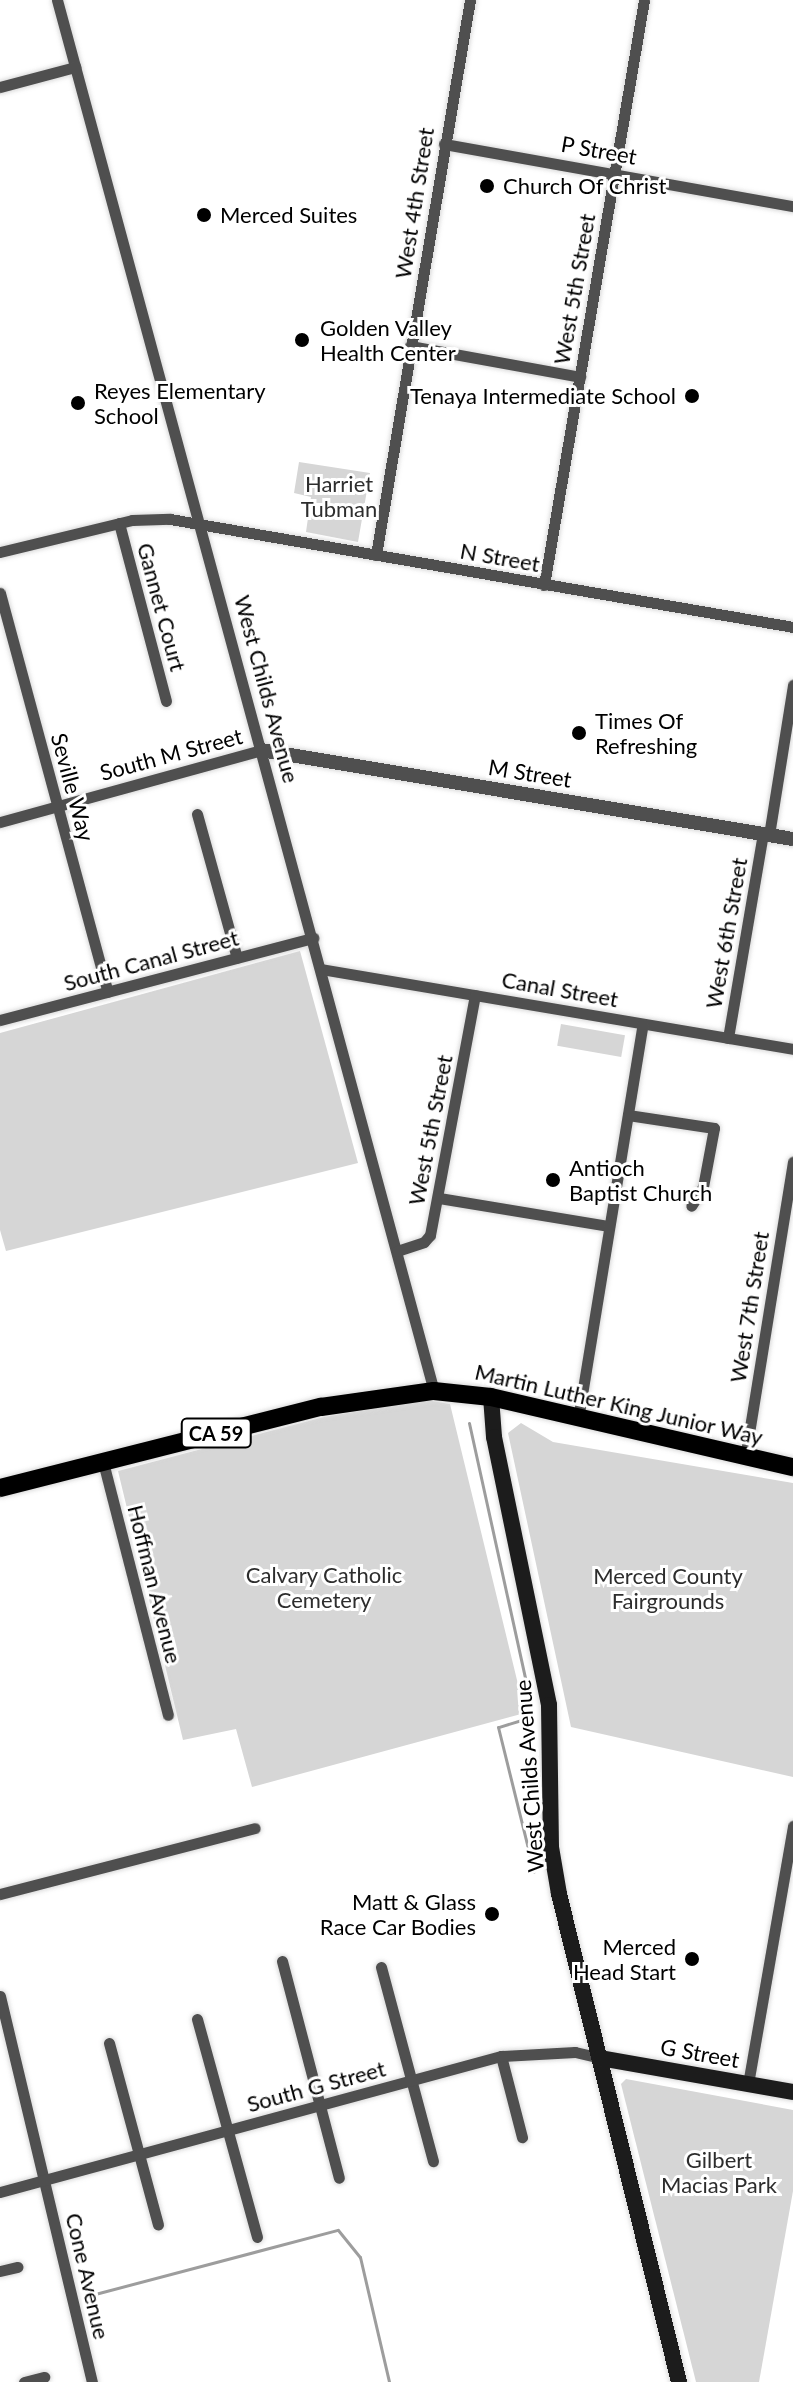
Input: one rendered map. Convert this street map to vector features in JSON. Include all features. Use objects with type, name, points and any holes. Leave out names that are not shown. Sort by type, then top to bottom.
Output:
[{"type":"highway","name":"Martin Luther King Junior Way","points":[[434,1391],[491,1397],[793,1467]]},
{"type":"highway","name":"CA 59","points":[[0,1488],[321,1407],[434,1391]]},
{"type":"main road","name":"West Childs Avenue","points":[[491,1397],[494,1437],[549,1705],[551,1847],[679,2382]]},
{"type":"main road","name":"G Street","points":[[600,2058],[793,2092]]},
{"type":"street","name":"West Childs Avenue","points":[[57,0],[434,1391]]},
{"type":"street","name":"West 4th Street","points":[[376,555],[470,0]]},
{"type":"street","name":"West 5th Street","points":[[544,585],[644,0]]},
{"type":"street","points":[[0,87],[75,67]]},
{"type":"street","name":"P Street","points":[[444,144],[793,206]]},
{"type":"street","points":[[410,346],[580,377]]},
{"type":"street","name":"N Street","points":[[0,552],[119,523],[158,518],[793,627]]},
{"type":"street","name":"Gannet Court","points":[[119,523],[166,701]]},
{"type":"street","name":"Seville Way","points":[[0,593],[108,992]]},
{"type":"street","name":"West 6th Street","points":[[728,1038],[793,685]]},
{"type":"street","name":"South M Street","points":[[0,822],[261,750]]},
{"type":"street","name":"M Street","points":[[261,750],[793,839]]},
{"type":"street","points":[[197,814],[237,958]]},
{"type":"street","name":"South Canal Street","points":[[0,1020],[313,938]]},
{"type":"street","name":"Canal Street","points":[[321,969],[793,1049]]},
{"type":"street","name":"West 5th Street","points":[[397,1251],[424,1242],[430,1235],[475,995]]},
{"type":"street","points":[[578,1419],[643,1024]]},
{"type":"street","points":[[628,1115],[714,1128],[703,1187],[691,1206]]},
{"type":"street","name":"West 7th Street","points":[[745,1458],[793,1162]]},
{"type":"street","points":[[439,1198],[608,1226]]},
{"type":"street","name":"Hoffman Avenue","points":[[103,1462],[168,1715]]},
{"type":"street","points":[[748,2084],[793,1826]]},
{"type":"street","points":[[0,1894],[255,1828]]},
{"type":"street","points":[[282,1961],[339,2178]]},
{"type":"street","points":[[381,1967],[433,2161]]},
{"type":"street","name":"Cone Avenue","points":[[0,1996],[4,2027],[92,2382]]},
{"type":"street","points":[[197,2019],[257,2237]]},
{"type":"street","points":[[109,2043],[158,2225]]},
{"type":"street","name":"South G Street","points":[[44,2180],[501,2056],[563,2052],[600,2058]]},
{"type":"street","points":[[501,2056],[522,2137]]},
{"type":"street","points":[[0,2192],[44,2180]]},
{"type":"street","points":[[0,2271],[18,2267]]},
{"type":"street","points":[[24,2382],[44,2377]]},
{"type":"green space","name":"Harriet Tubman","points":[[299,462],[370,473],[358,542],[306,532],[311,497],[294,493]]},
{"type":"green space","points":[[300,951],[358,1163],[6,1251],[0,1230],[0,1033]]},
{"type":"green space","points":[[561,1024],[625,1035],[621,1057],[557,1046]]},
{"type":"green space","name":"Calvary Catholic Cemetery","points":[[426,1400],[450,1404],[525,1713],[252,1787],[236,1729],[183,1740],[118,1471],[324,1417]]},
{"type":"green space","name":"Merced County Fairgrounds","points":[[521,1423],[553,1442],[793,1483],[793,1777],[571,1727],[508,1433]]},
{"type":"green space","name":"Gilbert Macias Park","points":[[626,2079],[793,2110],[793,2191],[759,2382],[696,2382],[621,2084]]},
{"type":"waterway","points":[[469,1423],[532,1709],[528,1718],[498,1727],[534,1872]]},
{"type":"waterway","points":[[95,2294],[338,2230],[360,2257],[389,2382]]},
{"type":"place","name":"Church Of Christ","points":[[487,186]]},
{"type":"place","name":"Merced Suites","points":[[204,215]]},
{"type":"place","name":"Golden Valley Health Center","points":[[302,340]]},
{"type":"place","name":"Tenaya Intermediate School","points":[[692,396]]},
{"type":"place","name":"Reyes Elementary School","points":[[78,403]]},
{"type":"place","name":"Times Of Refreshing","points":[[579,733]]},
{"type":"place","name":"Antioch Baptist Church","points":[[553,1180]]},
{"type":"place","name":"Matt & Glass Race Car Bodies","points":[[492,1914]]},
{"type":"place","name":"Merced Head Start","points":[[692,1959]]}]
